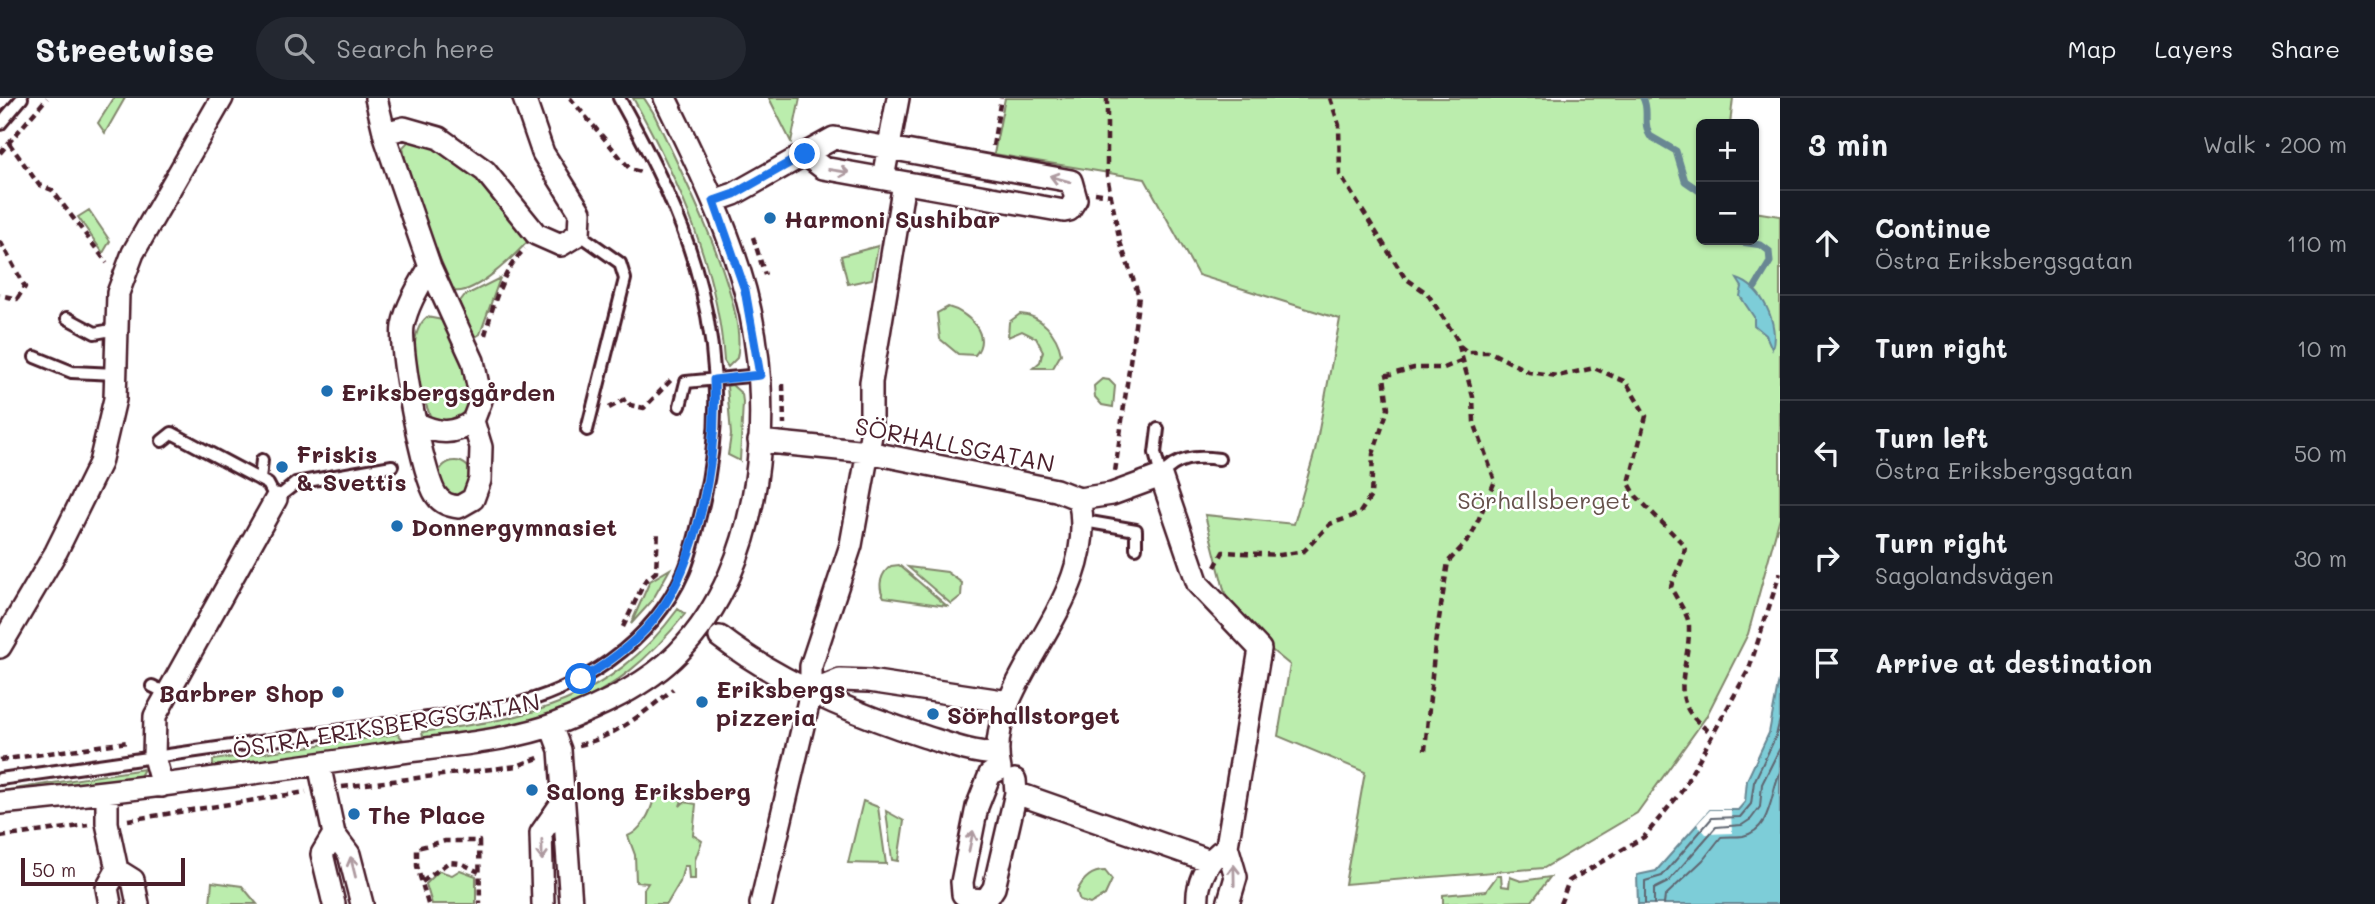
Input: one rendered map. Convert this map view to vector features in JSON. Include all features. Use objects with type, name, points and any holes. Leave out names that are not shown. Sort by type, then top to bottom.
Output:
[{"type":"street","points":[[0,647],[56,552],[100,463],[115,399],[118,293],[133,253],[222,98]]},
{"type":"street","points":[[376,98],[384,133],[430,267],[473,361],[481,400],[474,421],[481,447],[480,480],[473,499],[460,507],[450,506],[436,495],[409,394],[402,343],[404,323],[414,295],[430,267]]},
{"type":"street","points":[[384,133],[404,128],[421,130],[457,150],[485,171],[542,239],[561,245],[579,234],[580,212],[543,153],[524,98]]},
{"type":"street","name":"ÖSTRA ERIKSBERGSGATAN","points":[[0,803],[162,786],[483,740],[551,726],[603,703],[649,676],[677,654],[705,621],[737,561],[747,530],[759,441],[760,375],[745,290],[714,201],[665,98]]},
{"type":"street","points":[[761,904],[811,692],[811,666],[851,545],[873,424],[871,382],[894,181],[890,147],[898,98]]},
{"type":"street","points":[[714,201],[734,194],[805,154],[834,138],[990,164],[1072,181],[1076,199],[1069,210],[1063,211],[823,168],[805,154]]},
{"type":"street","points":[[418,424],[447,433],[463,429],[474,421]]},
{"type":"street","name":"SÖRHALLSGATAN","points":[[759,441],[868,452],[1056,489],[1079,499],[1084,521],[1069,591],[1009,702],[1000,725],[998,761],[984,785],[962,882],[963,894],[975,903],[986,900],[994,888],[1016,793]]},
{"type":"street","points":[[1079,499],[1112,494],[1161,476],[1198,584],[1260,649],[1227,846],[1236,877],[1228,904]]},
{"type":"street","points":[[162,786],[153,748],[160,690],[276,499]]},
{"type":"street","points":[[720,637],[752,662],[811,692],[894,726],[998,761],[1015,780],[1016,793],[1210,861]]},
{"type":"street","points":[[811,692],[840,680],[869,681],[1009,702]]},
{"type":"street","points":[[551,726],[560,750],[571,904]]},
{"type":"street","points":[[319,764],[334,834],[349,854],[362,904]]},
{"type":"street","points":[[107,793],[107,823],[117,870],[107,888],[110,904]]},
{"type":"street","points":[[544,904],[541,833],[562,803]]},
{"type":"street","points":[[334,834],[322,854],[334,904]]},
{"type":"street","points":[[1198,904],[1199,888],[1210,861],[1227,846]]},
{"type":"street","points":[[117,870],[133,880],[138,904]]},
{"type":"lane","points":[[0,124],[22,98]]},
{"type":"lane","name":"ÖSTRA ERIKSBERGSGATAN","points":[[0,779],[153,748],[505,708],[543,697],[598,669],[627,647],[659,613],[686,568],[711,469],[716,425],[714,380],[709,325],[689,250],[656,170],[619,98]]},
{"type":"lane","points":[[579,234],[620,263],[625,279],[587,430]]},
{"type":"lane","points":[[67,318],[94,334],[117,328]]},
{"type":"lane","points":[[35,358],[72,372],[116,374]]},
{"type":"lane","points":[[680,406],[686,382],[760,375]]},
{"type":"lane","points":[[1158,429],[1155,453],[1161,476]]},
{"type":"lane","points":[[162,441],[172,433],[182,438],[268,484],[276,499],[296,483],[393,466]]},
{"type":"lane","points":[[176,449],[182,438]]},
{"type":"lane","points":[[1161,476],[1170,464],[1183,459],[1219,459]]},
{"type":"lane","points":[[260,480],[262,460]]},
{"type":"lane","points":[[1084,521],[1136,530],[1136,548]]},
{"type":"path","points":[[0,153],[47,98]]},
{"type":"path","points":[[990,164],[1001,98]]},
{"type":"path","points":[[1107,98],[1107,176],[1121,242],[1139,296],[1112,494]]},
{"type":"path","points":[[1330,98],[1339,125],[1340,175],[1394,263],[1405,278],[1427,293],[1459,346],[1473,397],[1474,422],[1495,481],[1471,537],[1448,562],[1435,644],[1425,751]]},
{"type":"path","points":[[9,143],[39,185],[52,190],[102,257]]},
{"type":"path","points":[[473,361],[480,351],[495,300],[510,267],[522,252],[542,239]]},
{"type":"path","points":[[0,241],[25,287],[17,299],[0,295]]},
{"type":"path","points":[[1459,346],[1467,352],[1490,352],[1529,372],[1558,376],[1594,368],[1626,382],[1646,416],[1629,484],[1636,496],[1685,546],[1684,560],[1675,572],[1671,587],[1690,623],[1682,677],[1683,701],[1695,722],[1712,733]]},
{"type":"path","points":[[1193,573],[1209,578],[1223,552],[1244,551],[1280,555],[1304,551],[1331,524],[1359,514],[1371,496],[1373,454],[1388,409],[1384,376],[1414,368],[1444,368],[1464,359]]},
{"type":"path","points":[[591,417],[601,416],[611,406],[626,399],[630,405],[644,408],[670,379],[686,382]]},
{"type":"path","points":[[614,635],[624,625],[645,580],[656,572],[658,530]]},
{"type":"path","points":[[1560,904],[1569,881],[1644,837],[1660,821],[1681,792],[1749,668],[1780,573]]},
{"type":"path","points":[[0,760],[153,748]]},
{"type":"path","points":[[428,904],[417,866],[417,848],[445,841],[479,841],[480,904]]},
{"type":"path","points":[[422,882],[449,862],[461,863],[479,872]]},
{"type":"green space","points":[[114,98],[125,98],[105,133],[98,123]]},
{"type":"green space","points":[[633,98],[644,98],[653,112],[694,199],[723,270],[738,334],[737,358],[728,367],[724,361],[714,292],[693,225],[650,128]]},
{"type":"green space","points":[[769,98],[800,98],[791,142]]},
{"type":"green space","name":"Sörhallsberget","points":[[1005,98],[1733,98],[1731,119],[1696,119],[1696,245],[1759,245],[1759,213],[1780,216],[1780,517],[1748,634],[1706,717],[1637,813],[1544,868],[1345,884],[1365,772],[1278,736],[1290,665],[1231,617],[1205,515],[1294,524],[1315,451],[1340,319],[1198,275],[1145,179],[994,154]]},
{"type":"green space","points":[[419,140],[465,160],[530,239],[495,272],[463,291],[454,291],[411,192],[403,147],[409,141]]},
{"type":"green space","points":[[89,210],[110,241],[103,253],[78,217]]},
{"type":"green space","points":[[878,246],[872,279],[848,284],[841,256]]},
{"type":"green space","points":[[500,278],[480,334],[475,337],[458,304],[464,296]]},
{"type":"green space","points":[[948,307],[970,319],[979,332],[980,347],[975,355],[958,354],[940,339],[937,313]]},
{"type":"green space","points":[[1020,314],[1041,322],[1056,339],[1061,354],[1053,368],[1033,368],[1040,362],[1043,351],[1036,338],[1022,331],[1008,337],[1009,322]]},
{"type":"green space","points":[[427,317],[442,320],[466,368],[469,382],[467,406],[460,416],[449,423],[431,418],[419,381],[416,338]]},
{"type":"green space","points":[[1102,379],[1109,380],[1115,386],[1113,407],[1102,405],[1095,397],[1094,386]]},
{"type":"green space","points":[[732,385],[742,394],[743,402],[740,461],[728,455],[731,435],[727,386]]},
{"type":"green space","points":[[455,461],[467,466],[472,478],[467,490],[455,495],[443,490],[438,478],[443,466]]},
{"type":"green space","points":[[899,565],[947,606],[884,597],[881,589],[883,576],[891,566]]},
{"type":"green space","points":[[908,567],[947,572],[962,583],[961,596],[951,604]]},
{"type":"green space","points":[[670,569],[652,601],[631,624],[650,581]]},
{"type":"green space","points":[[678,609],[685,614],[657,646],[629,672],[600,692],[537,719],[424,740],[422,732],[533,712],[595,686],[624,666],[652,641]]},
{"type":"green space","points":[[398,734],[406,743],[213,766],[213,760]]},
{"type":"green space","points":[[144,769],[139,778],[0,799],[0,791]]},
{"type":"green space","points":[[672,794],[682,800],[680,806],[684,802],[696,804],[693,835],[702,841],[695,860],[695,879],[689,879],[688,866],[684,866],[680,882],[667,904],[644,904],[644,889],[648,883],[636,882],[635,855],[628,836],[644,821],[654,797]]},
{"type":"green space","points":[[863,801],[878,807],[886,864],[848,863]]},
{"type":"green space","points":[[886,811],[904,821],[898,861],[892,860]]},
{"type":"green space","points":[[460,870],[476,876],[476,904],[432,904],[426,884],[439,871],[452,875]]},
{"type":"green space","points":[[1105,871],[1112,880],[1105,895],[1090,904],[1080,901],[1077,892],[1084,880],[1091,874]]},
{"type":"green space","points":[[1497,876],[1501,876],[1502,886],[1509,887],[1510,877],[1521,881],[1550,877],[1532,901],[1443,904],[1443,895],[1486,891]]},
{"type":"green space","points":[[212,882],[242,886],[257,904],[210,904]]},
{"type":"water","points":[[1737,279],[1754,290],[1767,308],[1773,329],[1772,349],[1766,335],[1754,325],[1754,317],[1740,296],[1742,287]]},
{"type":"water","points":[[1780,674],[1780,904],[1638,904],[1637,875],[1656,871],[1710,810],[1738,810],[1745,802],[1747,780],[1769,733]]},
{"type":"pier","points":[[1710,810],[1731,810],[1732,833],[1706,834],[1697,824]]},
{"type":"waterway","points":[[1643,98],[1650,136],[1676,151],[1685,181],[1696,189]]},
{"type":"waterway","points":[[1755,287],[1770,262],[1769,251],[1759,245]]},
{"type":"place","name":"Harmoni Sushibar","points":[[770,218]]},
{"type":"place","name":"Eriksbergsgården","points":[[327,391]]},
{"type":"place","name":"Friskis & Svettis","points":[[282,467]]},
{"type":"place","name":"Donnergymnasiet","points":[[397,526]]},
{"type":"place","name":"Barbrer Shop","points":[[338,692]]},
{"type":"place","name":"Eriksbergs pizzeria","points":[[702,702]]},
{"type":"place","name":"Sörhallstorget","points":[[933,714]]},
{"type":"place","name":"Salong Eriksberg","points":[[532,790]]},
{"type":"place","name":"The Place","points":[[354,814]]},
{"type":"route","points":[[581,679],[612,659],[641,634],[667,602],[686,568],[715,444],[714,380],[760,375],[745,290],[714,201],[734,194],[805,154]]}]
